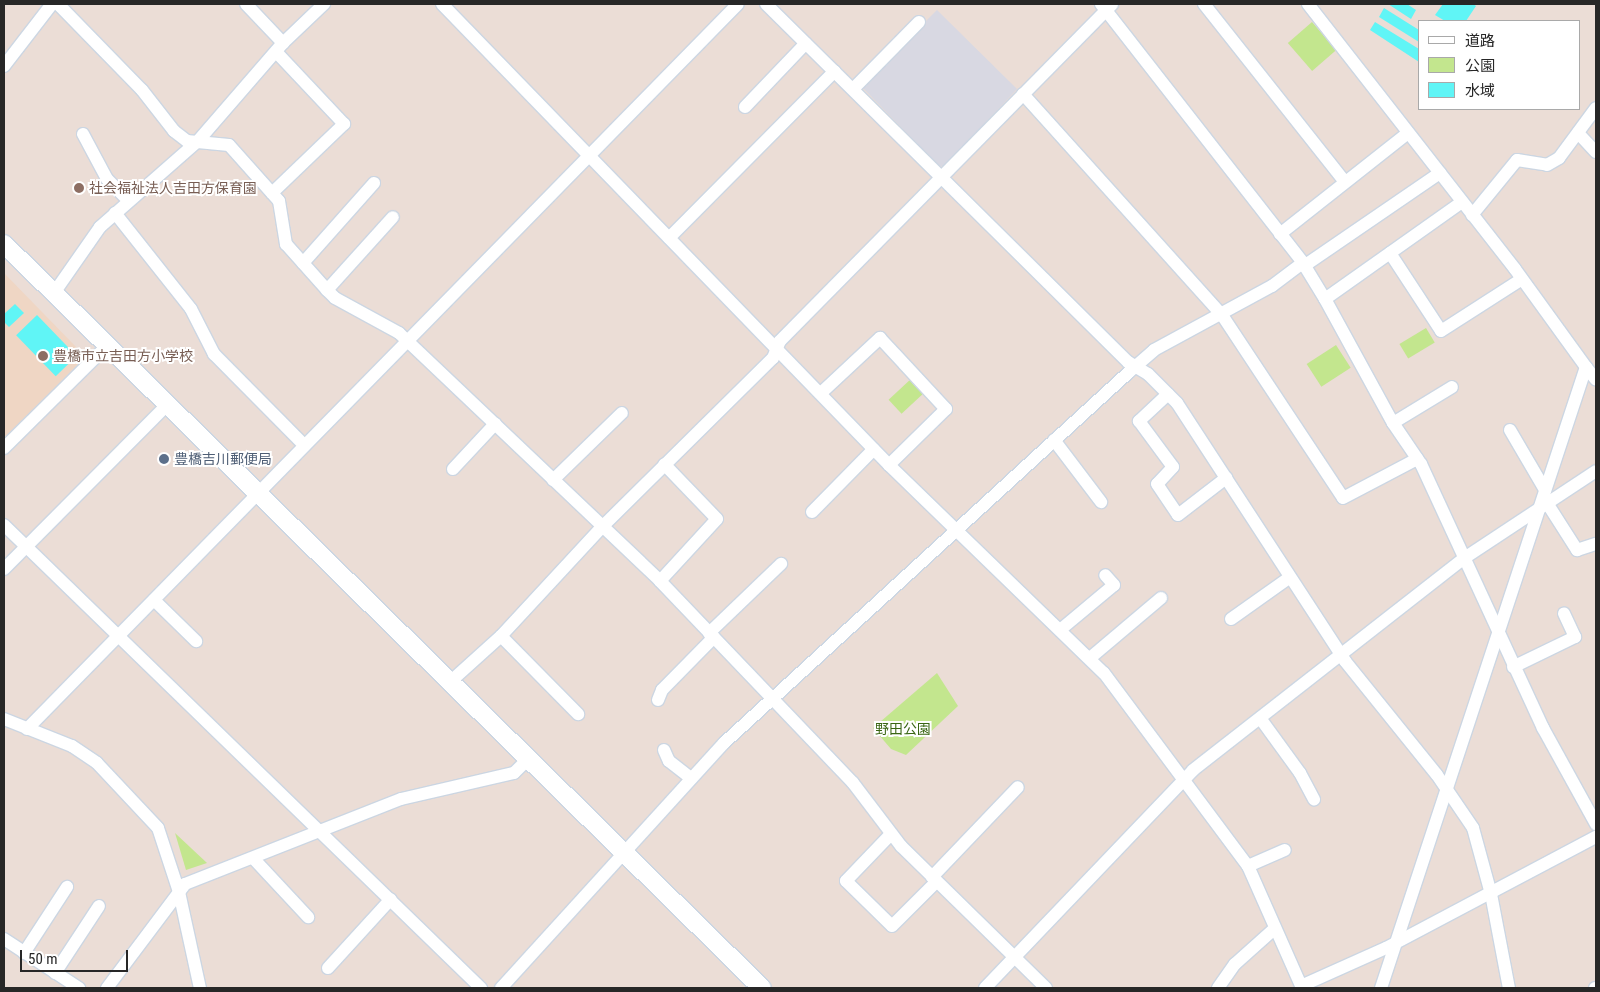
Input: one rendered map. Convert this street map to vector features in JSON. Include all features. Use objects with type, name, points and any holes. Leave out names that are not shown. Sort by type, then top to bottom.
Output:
[{"type":"street","points":[[4,66],[52,4]]},
{"type":"street","points":[[58,4],[142,90],[174,131],[187,140],[229,146],[279,201],[286,244],[327,290],[335,298],[399,333],[660,581],[774,698],[853,783],[891,834],[934,879],[1046,988]]},
{"type":"street","points":[[246,4],[344,124],[272,193]]},
{"type":"street","points":[[54,293],[100,227],[198,141],[280,48],[324,4]]},
{"type":"street","points":[[442,4],[822,393],[889,465],[1090,658],[1126,699],[1248,866],[1273,930],[1301,987],[1396,943],[1596,837]]},
{"type":"street","points":[[27,729],[738,4]]},
{"type":"street","points":[[766,4],[1136,366],[1168,394],[1226,478],[1341,654],[1446,788],[1477,836],[1491,894],[1509,988]]},
{"type":"street","points":[[1204,4],[1345,182]]},
{"type":"street","points":[[1308,4],[1522,279],[1596,380]]},
{"type":"street","points":[[450,682],[501,636],[602,527],[773,358],[776,347],[943,178],[1106,6],[1304,264],[1393,423],[1417,458],[1513,667],[1556,754],[1596,824]]},
{"type":"street","points":[[853,89],[919,22]]},
{"type":"street","points":[[745,106],[806,43]]},
{"type":"street","points":[[669,238],[835,71]]},
{"type":"street","points":[[1023,94],[1222,315],[1344,498],[1417,458]]},
{"type":"street","points":[[1472,215],[1511,164],[1517,160],[1541,165],[1553,163],[1578,134],[1596,108]]},
{"type":"street","points":[[1280,234],[1408,133]]},
{"type":"street","points":[[83,134],[108,179],[129,201]]},
{"type":"street","points":[[1578,134],[1596,152]]},
{"type":"street","points":[[501,988],[724,743],[1154,350],[1222,315],[1272,286],[1440,173]]},
{"type":"street","points":[[303,263],[374,183]]},
{"type":"street","points":[[1324,299],[1462,202]]},
{"type":"street","points":[[115,213],[191,309],[214,354],[304,445]]},
{"type":"street","points":[[327,290],[393,217]]},
{"type":"street","points":[[4,244],[762,988]]},
{"type":"street","points":[[1390,253],[1441,331],[1522,279]]},
{"type":"street","points":[[822,393],[880,338],[940,402],[946,409],[889,465]]},
{"type":"street","points":[[4,448],[108,345]]},
{"type":"street","points":[[1381,988],[1446,788],[1543,506],[1545,490],[1586,367]]},
{"type":"street","points":[[1393,423],[1452,387]]},
{"type":"street","points":[[1168,394],[1139,421],[1173,467],[1157,484],[1178,515],[1226,478]]},
{"type":"street","points":[[4,569],[168,404]]},
{"type":"street","points":[[553,480],[622,413]]},
{"type":"street","points":[[453,469],[495,424]]},
{"type":"street","points":[[1510,430],[1545,490]]},
{"type":"street","points":[[1054,440],[1100,502]]},
{"type":"street","points":[[812,512],[874,449]]},
{"type":"street","points":[[660,581],[717,519],[664,464]]},
{"type":"street","points":[[985,988],[1184,779],[1463,559],[1596,471]]},
{"type":"street","points":[[1543,506],[1576,550],[1596,544]]},
{"type":"street","points":[[4,525],[482,988]]},
{"type":"street","points":[[658,700],[662,690],[711,635],[780,564]]},
{"type":"street","points":[[1060,630],[1114,585],[1105,575]]},
{"type":"street","points":[[1231,619],[1290,577]]},
{"type":"street","points":[[1090,658],[1162,598]]},
{"type":"street","points":[[154,600],[196,641]]},
{"type":"street","points":[[1513,667],[1575,637],[1564,613]]},
{"type":"street","points":[[501,636],[578,714]]},
{"type":"street","points":[[1260,718],[1300,773],[1314,799]]},
{"type":"street","points":[[4,719],[72,746],[112,776],[158,828],[179,892],[200,988]]},
{"type":"street","points":[[664,750],[670,761],[691,778]]},
{"type":"street","points":[[107,988],[185,884],[430,790],[514,773],[528,758]]},
{"type":"street","points":[[891,834],[846,880],[892,926],[1018,787]]},
{"type":"street","points":[[1248,866],[1286,850]]},
{"type":"street","points":[[253,858],[308,917]]},
{"type":"street","points":[[24,953],[67,888]]},
{"type":"street","points":[[328,968],[391,899]]},
{"type":"street","points":[[55,973],[99,906]]},
{"type":"street","points":[[1218,988],[1235,964],[1273,930]]},
{"type":"street","points":[[4,939],[79,988]]},
{"type":"shaded area","points":[[937,10],[1017,89],[945,166],[939,166],[861,86]]},
{"type":"shaded area","name":"豊橋市立吉田方小学校","points":[[4,273],[81,352],[82,360],[4,440]]},
{"type":"green space","points":[[1312,22],[1336,50],[1312,71],[1288,43]]},
{"type":"green space","points":[[1426,328],[1435,343],[1408,359],[1399,344]]},
{"type":"green space","points":[[1336,345],[1351,368],[1321,387],[1307,364]]},
{"type":"green space","points":[[912,378],[925,392],[902,414],[889,400]]},
{"type":"green space","name":"野田公園","points":[[937,673],[958,706],[906,755],[891,749],[873,728]]},
{"type":"green space","points":[[175,833],[207,863],[186,870]]},
{"type":"water","points":[[1388,4],[1407,4],[1416,10],[1411,19]]},
{"type":"water","points":[[1443,4],[1473,4],[1476,6],[1467,20],[1443,20],[1435,15]]},
{"type":"water","points":[[1384,8],[1418,29],[1418,41],[1379,17]]},
{"type":"water","points":[[1375,22],[1418,48],[1418,61],[1370,30]]},
{"type":"water","points":[[15,304],[24,313],[9,327],[4,322],[4,314]]},
{"type":"water","points":[[37,315],[77,356],[56,376],[16,335]]},
{"type":"place","name":"社会福祉法人吉田方保育園","points":[[79,188]]},
{"type":"place","name":"豊橋市立吉田方小学校","points":[[43,356]]},
{"type":"place","name":"豊橋吉川郵便局","points":[[164,459]]}]
